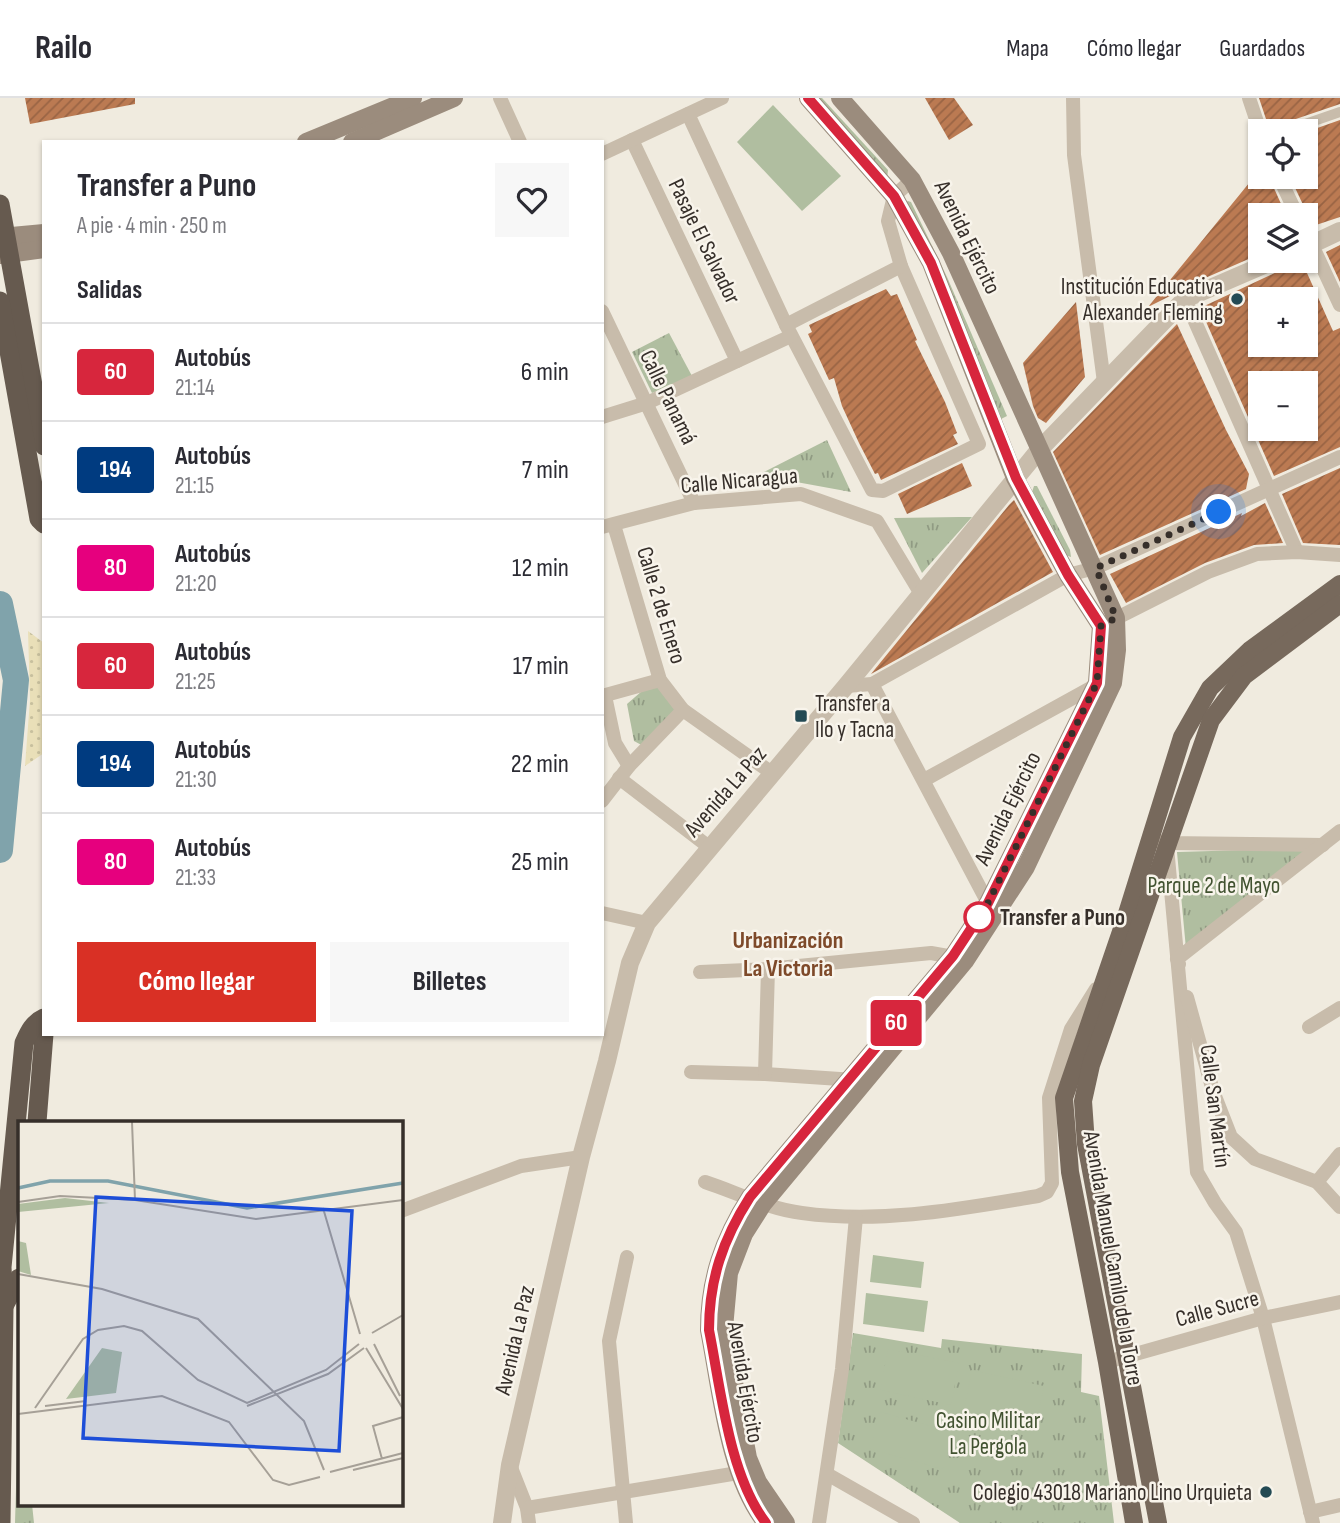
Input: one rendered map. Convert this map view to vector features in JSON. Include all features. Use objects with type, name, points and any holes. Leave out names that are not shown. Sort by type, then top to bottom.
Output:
[{"type":"highway","points":[[0,204],[4,246],[42,419]]},
{"type":"highway","points":[[0,301],[39,519],[42,522]]},
{"type":"highway","points":[[1,1523],[8,1306],[2,1267],[24,1043],[30,1030],[42,1019]]},
{"type":"highway","points":[[37,1121],[44,1036]]},
{"type":"highway","points":[[8,1306],[18,1281]]},
{"type":"main road","points":[[315,140],[332,136],[413,98]]},
{"type":"main road","points":[[357,140],[454,98]]},
{"type":"main road","name":"Avenida Ejército","points":[[808,98],[894,196],[931,263],[1016,478],[1068,575],[1109,622]]},
{"type":"main road","name":"Avenida Ejército","points":[[766,1523],[755,1509],[738,1473],[716,1329],[724,1311],[729,1273],[756,1200],[959,958],[1026,867],[1117,650],[1096,568],[1039,450],[951,253],[912,180],[840,98]]},
{"type":"main road","points":[[4,246],[42,234]]},
{"type":"main road","points":[[4,246],[42,249]]},
{"type":"main road","name":"Avenida Manuel Camilo de la Torre","points":[[1158,1523],[1086,1143],[1083,1101],[1091,1065],[1159,841],[1182,737],[1210,688],[1250,650],[1340,584]]},
{"type":"main road","name":"Avenida Manuel Camilo de la Torre","points":[[1134,1523],[1107,1362],[1070,1172],[1064,1098],[1104,976],[1211,720],[1244,676],[1340,604]]},
{"type":"main road","name":"Avenida Ejército","points":[[959,958],[1105,683]]},
{"type":"main road","name":"Avenida Ejército","points":[[716,1329],[748,1458],[758,1482],[786,1523]]},
{"type":"street","points":[[500,98],[519,140]]},
{"type":"street","points":[[604,153],[722,98]]},
{"type":"street","points":[[1073,98],[1074,155],[1104,382]]},
{"type":"street","points":[[1249,98],[1256,119]]},
{"type":"street","points":[[1318,120],[1340,112]]},
{"type":"street","points":[[688,114],[789,330],[872,490],[883,491],[979,444],[901,266],[888,221],[894,196],[912,180]]},
{"type":"street","name":"Pasaje El Salvador","points":[[632,140],[737,361]]},
{"type":"street","points":[[1318,238],[1340,231]]},
{"type":"street","points":[[1318,262],[1340,304]]},
{"type":"street","points":[[604,416],[647,403],[737,361],[901,266]]},
{"type":"street","name":"Avenida La Paz","points":[[502,1523],[510,1465],[580,1157],[631,963],[647,923],[846,687],[1039,450],[1185,299],[1248,272]]},
{"type":"street","points":[[1185,299],[1297,552]]},
{"type":"street","name":"Calle Panamá","points":[[604,315],[694,503]]},
{"type":"street","points":[[846,687],[872,684],[1068,575],[1096,568],[1340,457]]},
{"type":"street","name":"Calle Nicaragua","points":[[608,526],[694,503],[802,494],[877,521],[921,594]]},
{"type":"street","name":"Calle 2 de Enero","points":[[608,526],[660,680],[683,710],[772,773]]},
{"type":"street","points":[[1109,622],[1208,572],[1257,554],[1297,552],[1340,555]]},
{"type":"street","points":[[629,766],[615,743],[604,696],[660,680]]},
{"type":"street","points":[[924,780],[1105,683]]},
{"type":"street","points":[[872,684],[988,903]]},
{"type":"street","points":[[604,798],[629,766],[683,710]]},
{"type":"street","points":[[619,778],[709,847]]},
{"type":"street","points":[[1340,831],[1177,959],[1213,1091],[1231,1137],[1255,1159],[1317,1182],[1340,1207]]},
{"type":"street","points":[[1159,841],[1323,845]]},
{"type":"street","name":"Calle San Martín","points":[[1159,841],[1177,959],[1197,1172],[1236,1232],[1264,1318],[1312,1518]]},
{"type":"street","points":[[604,913],[647,923]]},
{"type":"street","points":[[699,972],[768,969],[931,953],[959,958]]},
{"type":"street","points":[[765,1074],[768,969]]},
{"type":"street","points":[[705,1182],[800,1213],[856,1217],[931,1214],[1038,1196],[1047,1192],[1052,1183],[1049,1098],[1071,1029],[1104,976]]},
{"type":"street","points":[[1309,1027],[1340,1007]]},
{"type":"street","points":[[691,1073],[765,1074],[856,1081]]},
{"type":"street","points":[[1317,1182],[1340,1154]]},
{"type":"street","points":[[402,1212],[521,1166],[580,1157]]},
{"type":"street","points":[[819,1523],[842,1369],[856,1217]]},
{"type":"street","points":[[626,1523],[609,1340],[627,1257]]},
{"type":"street","name":"Calle Sucre","points":[[1107,1362],[1264,1318],[1340,1302]]},
{"type":"street","points":[[510,1465],[527,1508],[529,1523]]},
{"type":"street","points":[[527,1508],[738,1473]]},
{"type":"street","points":[[827,1474],[913,1523]]},
{"type":"street","points":[[1312,1518],[1340,1505]]},
{"type":"green space","points":[[811,98],[822,98],[888,170],[887,179]]},
{"type":"green space","points":[[773,105],[841,176],[802,211],[737,142]]},
{"type":"green space","points":[[911,202],[947,277],[1007,416],[999,420],[905,203]]},
{"type":"green space","points":[[669,333],[692,376],[652,393],[632,352]]},
{"type":"green space","points":[[827,440],[851,492],[758,475]]},
{"type":"green space","points":[[1034,486],[1037,486],[1070,550],[1071,557],[1065,555],[1032,492]]},
{"type":"green space","points":[[972,517],[922,573],[894,518]]},
{"type":"green space","points":[[663,685],[678,705],[647,748],[634,741],[627,704],[642,691]]},
{"type":"green space","name":"Parque 2 de Mayo","points":[[1314,848],[1186,949],[1177,852]]},
{"type":"green space","points":[[873,1255],[924,1262],[921,1288],[870,1282]]},
{"type":"green space","points":[[866,1293],[928,1301],[924,1332],[863,1324]]},
{"type":"green space","name":"Casino Militar La Pergola","points":[[853,1333],[941,1348],[942,1339],[1082,1354],[1081,1392],[1099,1396],[1114,1523],[960,1523],[838,1443]]},
{"type":"green space","points":[[888,1349],[959,1363],[951,1405],[880,1390]]},
{"type":"green space","points":[[972,1370],[1044,1386],[1035,1428],[963,1413]]},
{"type":"green space","points":[[880,1412],[953,1432],[943,1469],[870,1449]]},
{"type":"green space","points":[[18,1452],[18,1506],[32,1506],[34,1523],[15,1523]]},
{"type":"sand","points":[[28,631],[42,642],[42,754],[25,766],[30,700]]},
{"type":"building","points":[[25,98],[135,98],[135,104],[30,124]]},
{"type":"building","points":[[925,98],[954,98],[973,125],[949,140]]},
{"type":"building","points":[[1259,98],[1340,98],[1340,104],[1296,119],[1266,119]]},
{"type":"building","points":[[1340,120],[1340,217],[1318,224],[1318,203],[1302,203],[1296,189],[1318,189],[1318,128]]},
{"type":"building","points":[[1248,184],[1248,189],[1274,189],[1281,203],[1248,203],[1248,259],[1180,289],[1148,307]]},
{"type":"building","points":[[1340,245],[1340,282],[1326,252]]},
{"type":"building","points":[[1275,273],[1307,273],[1313,287],[1248,287],[1248,357],[1318,357],[1318,298],[1333,331],[1340,328],[1340,447],[1274,476],[1259,441],[1318,441],[1318,371],[1248,371],[1248,417],[1200,308]]},
{"type":"building","points":[[886,289],[891,296],[897,294],[917,340],[915,341],[945,402],[957,433],[953,435],[958,444],[881,480],[859,443],[842,406],[834,378],[829,380],[808,334],[812,332],[809,325]]},
{"type":"building","points":[[1076,302],[1085,377],[1046,423],[1038,418],[1033,406],[1023,363]]},
{"type":"building","points":[[1177,324],[1249,474],[1246,489],[1100,555],[1053,452]]},
{"type":"building","points":[[962,463],[972,486],[907,514],[898,494]]},
{"type":"building","points":[[1340,468],[1340,545],[1303,543],[1282,494]]},
{"type":"building","points":[[1014,500],[1053,572],[871,674],[1009,505]]},
{"type":"building","points":[[1265,503],[1283,543],[1254,545],[1205,563],[1126,603],[1110,574]]},
{"type":"waterway","points":[[0,604],[16,680],[0,850]]},
{"type":"bus line","name":"60","points":[[766,1523],[755,1509],[738,1473],[709,1330],[709,1311],[716,1268],[731,1227],[750,1197],[953,956],[988,903],[1097,683],[1101,626],[1068,575],[1016,478],[931,263],[894,196],[808,98]]},
{"type":"place","name":"Institución Educativa Alexander Fleming","points":[[1237,299]]},
{"type":"place","name":"Transfer a Ilo y Tacna","points":[[801,716]]},
{"type":"place","name":"Transfer a Puno","points":[[979,917]]},
{"type":"place","name":"Colegio 43018 Mariano Lino Urquieta","points":[[1266,1492]]},
{"type":"district","name":"Urbanización La Victoria","points":[[788,954]]},
{"type":"route","points":[[979,917],[976,920],[988,903],[1097,683],[1101,626],[1116,618],[1096,568],[1219,512]]}]
